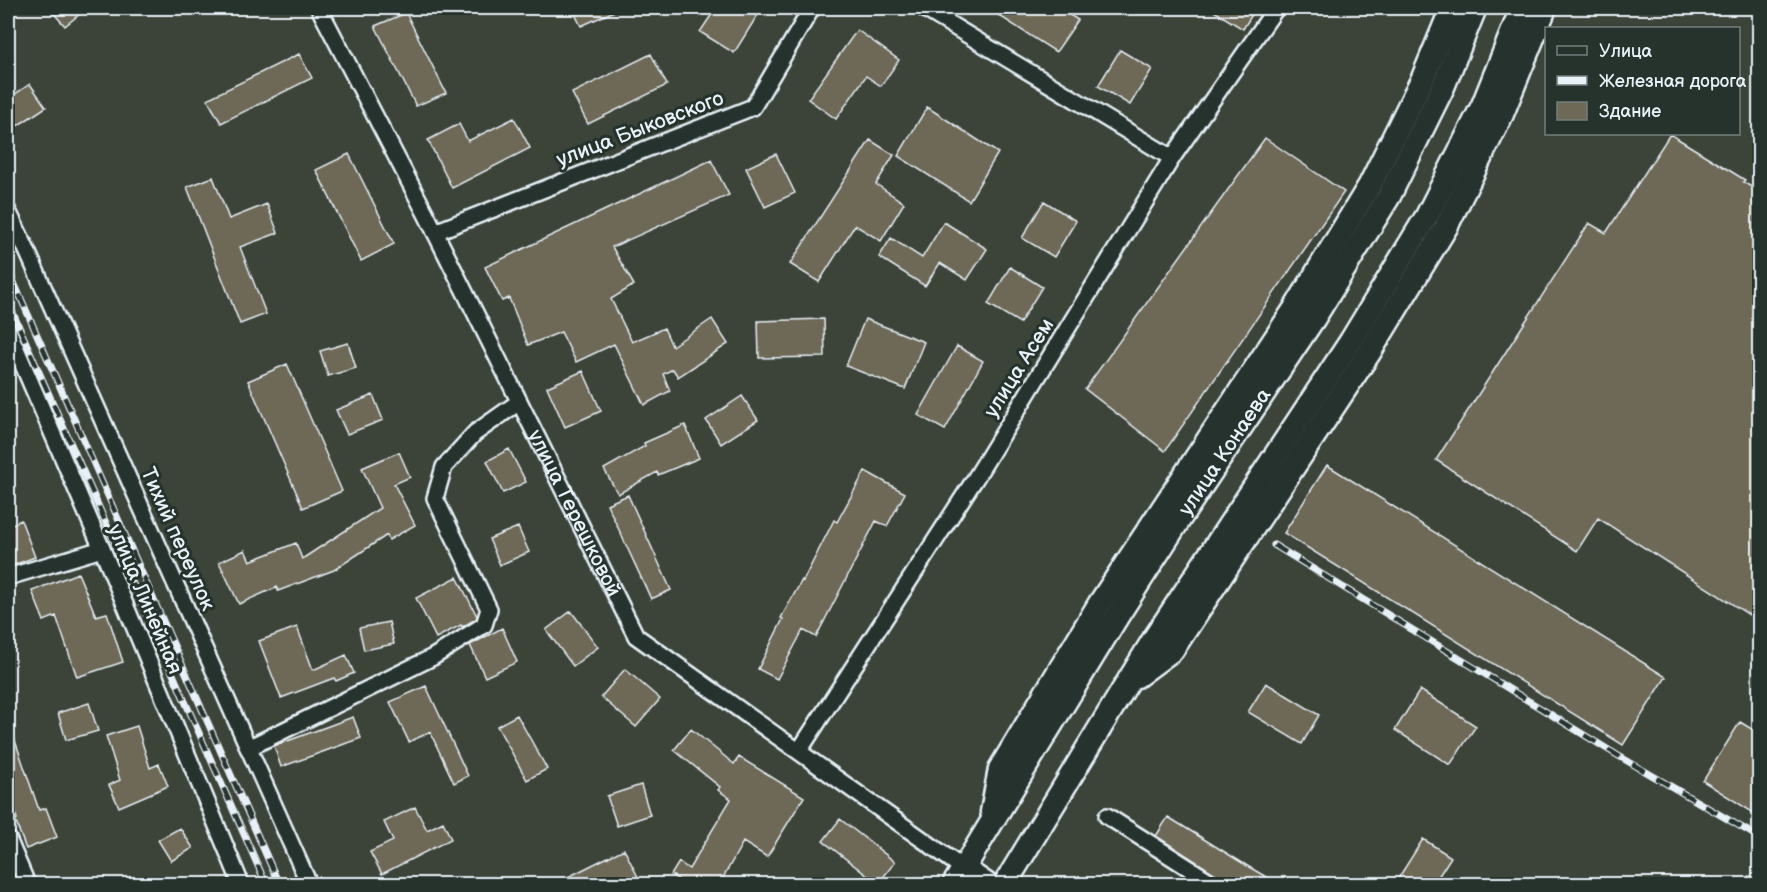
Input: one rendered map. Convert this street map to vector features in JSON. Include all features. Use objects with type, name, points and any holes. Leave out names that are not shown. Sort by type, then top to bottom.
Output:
[{"type":"main road","points":[[990,826],[1000,769],[1100,603],[1296,307],[1370,185],[1423,78],[1452,8]]},
{"type":"main road","name":"улица Конаева","points":[[959,877],[1118,615],[1314,318],[1389,196],[1443,87],[1475,8]]},
{"type":"main road","name":"улица Конаева","points":[[1005,885],[1154,639],[1351,341],[1427,216],[1483,105],[1522,8]]},
{"type":"main road","points":[[1128,682],[1172,650],[1369,353],[1446,227],[1502,114],[1545,8]]},
{"type":"main road","name":"улица Терешковой","points":[[959,877],[986,885]]},
{"type":"street","name":"улица Терешковой","points":[[319,8],[435,232],[636,636],[799,751],[959,877]]},
{"type":"street","name":"улица Быковского","points":[[435,232],[753,107],[813,8]]},
{"type":"street","points":[[923,8],[1172,158]]},
{"type":"street","name":"улица Асем","points":[[799,751],[975,480],[1172,158],[1276,8]]},
{"type":"street","name":"Тихий переулок","points":[[8,211],[309,885]]},
{"type":"street","name":"улица Линейная","points":[[8,330],[102,549],[241,885]]},
{"type":"street","points":[[248,748],[433,657],[484,625],[489,609],[435,498],[444,466],[475,433],[519,402]]},
{"type":"street","points":[[8,577],[102,549]]},
{"type":"street","points":[[1107,816],[1214,885]]},
{"type":"street","points":[[8,839],[27,885]]},
{"type":"building","points":[[49,8],[87,8],[65,26]]},
{"type":"building","points":[[572,8],[621,8],[581,26]]},
{"type":"building","points":[[716,8],[762,8],[734,53],[700,32]]},
{"type":"building","points":[[987,8],[1058,8],[1078,20],[1056,52]]},
{"type":"building","points":[[1209,8],[1256,8],[1243,29]]},
{"type":"building","points":[[406,13],[446,93],[416,106],[375,26]]},
{"type":"building","points":[[857,30],[899,60],[881,86],[866,76],[836,119],[808,99]]},
{"type":"building","points":[[1120,50],[1152,69],[1130,105],[1098,86]]},
{"type":"building","points":[[299,54],[312,78],[221,123],[207,99]]},
{"type":"building","points":[[651,54],[667,85],[588,124],[572,93]]},
{"type":"building","points":[[30,84],[46,107],[8,132],[8,99]]},
{"type":"building","points":[[927,107],[998,153],[969,201],[898,156]]},
{"type":"building","points":[[514,118],[530,148],[452,188],[428,140],[459,124],[468,141]]},
{"type":"building","points":[[1669,135],[1745,180],[1743,182],[1760,192],[1760,622],[1598,518],[1577,551],[1436,460],[1589,223],[1606,233]]},
{"type":"building","points":[[1265,138],[1344,192],[1165,451],[1085,389]]},
{"type":"building","points":[[870,140],[894,155],[876,184],[904,203],[881,241],[855,225],[819,282],[790,264]]},
{"type":"building","points":[[349,154],[394,244],[361,261],[316,170]]},
{"type":"building","points":[[776,154],[795,193],[765,207],[746,168]]},
{"type":"building","points":[[711,160],[729,195],[612,247],[634,285],[611,299],[632,342],[664,328],[672,346],[712,319],[728,344],[678,377],[673,369],[663,374],[670,391],[644,405],[614,344],[576,362],[561,332],[528,345],[509,298],[502,301],[485,267]]},
{"type":"building","points":[[213,177],[229,219],[267,204],[278,233],[240,247],[266,314],[240,324],[187,187]]},
{"type":"building","points":[[1044,201],[1076,221],[1054,257],[1022,238]]},
{"type":"building","points":[[944,222],[987,249],[967,280],[940,263],[925,286],[879,257],[891,238],[922,258]]},
{"type":"building","points":[[1010,267],[1042,287],[1020,323],[988,304]]},
{"type":"building","points":[[824,319],[825,357],[759,358],[758,321]]},
{"type":"building","points":[[865,319],[924,342],[905,389],[846,366]]},
{"type":"building","points":[[348,343],[356,368],[328,376],[320,351]]},
{"type":"building","points":[[957,346],[983,361],[945,430],[918,415]]},
{"type":"building","points":[[287,364],[342,491],[303,508],[248,381]]},
{"type":"building","points":[[583,371],[601,411],[565,427],[547,387]]},
{"type":"building","points":[[373,395],[383,420],[347,434],[336,410]]},
{"type":"building","points":[[742,396],[758,420],[721,444],[706,420]]},
{"type":"building","points":[[685,425],[699,458],[658,475],[657,472],[618,494],[604,469],[645,446],[644,443]]},
{"type":"building","points":[[509,449],[526,482],[503,493],[487,461]]},
{"type":"building","points":[[399,452],[410,477],[394,484],[415,525],[389,540],[387,535],[334,570],[278,591],[277,587],[239,604],[219,562],[245,550],[250,561],[296,543],[302,559],[380,508],[362,468]]},
{"type":"building","points":[[1327,465],[1666,677],[1623,745],[1284,533]]},
{"type":"building","points":[[865,471],[905,493],[887,526],[876,521],[816,637],[803,630],[777,679],[758,669],[783,619],[781,618],[834,520],[837,522]]},
{"type":"building","points":[[628,495],[671,590],[651,599],[607,504]]},
{"type":"building","points":[[21,520],[35,557],[8,567],[8,526]]},
{"type":"building","points":[[518,527],[529,552],[500,565],[489,539]]},
{"type":"building","points":[[78,573],[96,616],[107,613],[123,662],[77,677],[56,616],[44,621],[32,591]]},
{"type":"building","points":[[457,577],[477,616],[476,619],[436,638],[416,598]]},
{"type":"building","points":[[571,611],[598,647],[573,666],[546,630]]},
{"type":"building","points":[[389,622],[394,644],[364,650],[359,628]]},
{"type":"building","points":[[297,627],[313,670],[346,655],[354,673],[281,698],[259,641]]},
{"type":"building","points":[[502,628],[517,662],[485,677],[470,645]]},
{"type":"building","points":[[625,669],[660,699],[636,727],[601,697]]},
{"type":"building","points":[[1266,683],[1319,715],[1302,744],[1248,712]]},
{"type":"building","points":[[426,686],[468,776],[454,783],[430,732],[409,742],[390,702]]},
{"type":"building","points":[[1420,690],[1476,726],[1450,765],[1395,730]]},
{"type":"building","points":[[89,703],[98,731],[66,740],[58,713]]},
{"type":"building","points":[[517,715],[547,769],[527,780],[497,726]]},
{"type":"building","points":[[353,717],[361,738],[281,767],[274,746]]},
{"type":"building","points":[[1740,722],[1760,734],[1760,817],[1703,781]]},
{"type":"building","points":[[10,726],[39,810],[46,808],[57,837],[26,849],[15,820],[17,819],[8,791],[8,727]]},
{"type":"building","points":[[137,726],[150,768],[159,764],[168,786],[119,807],[109,785],[120,780],[106,736]]},
{"type":"building","points":[[691,729],[734,764],[739,757],[804,797],[767,857],[743,842],[719,885],[679,885],[681,881],[671,875],[679,862],[689,869],[731,799],[718,790],[720,787],[674,750]]},
{"type":"building","points":[[641,785],[650,815],[617,826],[607,796]]},
{"type":"building","points":[[415,807],[427,830],[443,822],[451,839],[382,874],[370,852],[393,841],[384,822]]},
{"type":"building","points":[[1168,817],[1280,885],[1232,885],[1156,836]]},
{"type":"building","points":[[840,819],[895,862],[878,884],[823,841]]},
{"type":"building","points":[[180,828],[193,848],[171,861],[158,840]]},
{"type":"building","points":[[1423,839],[1451,857],[1433,885],[1394,885]]},
{"type":"building","points":[[624,849],[642,885],[552,885]]},
{"type":"railway","points":[[8,269],[279,884]]},
{"type":"railway","points":[[8,302],[266,884]]},
{"type":"railway","points":[[1274,545],[1617,755],[1760,838]]}]
